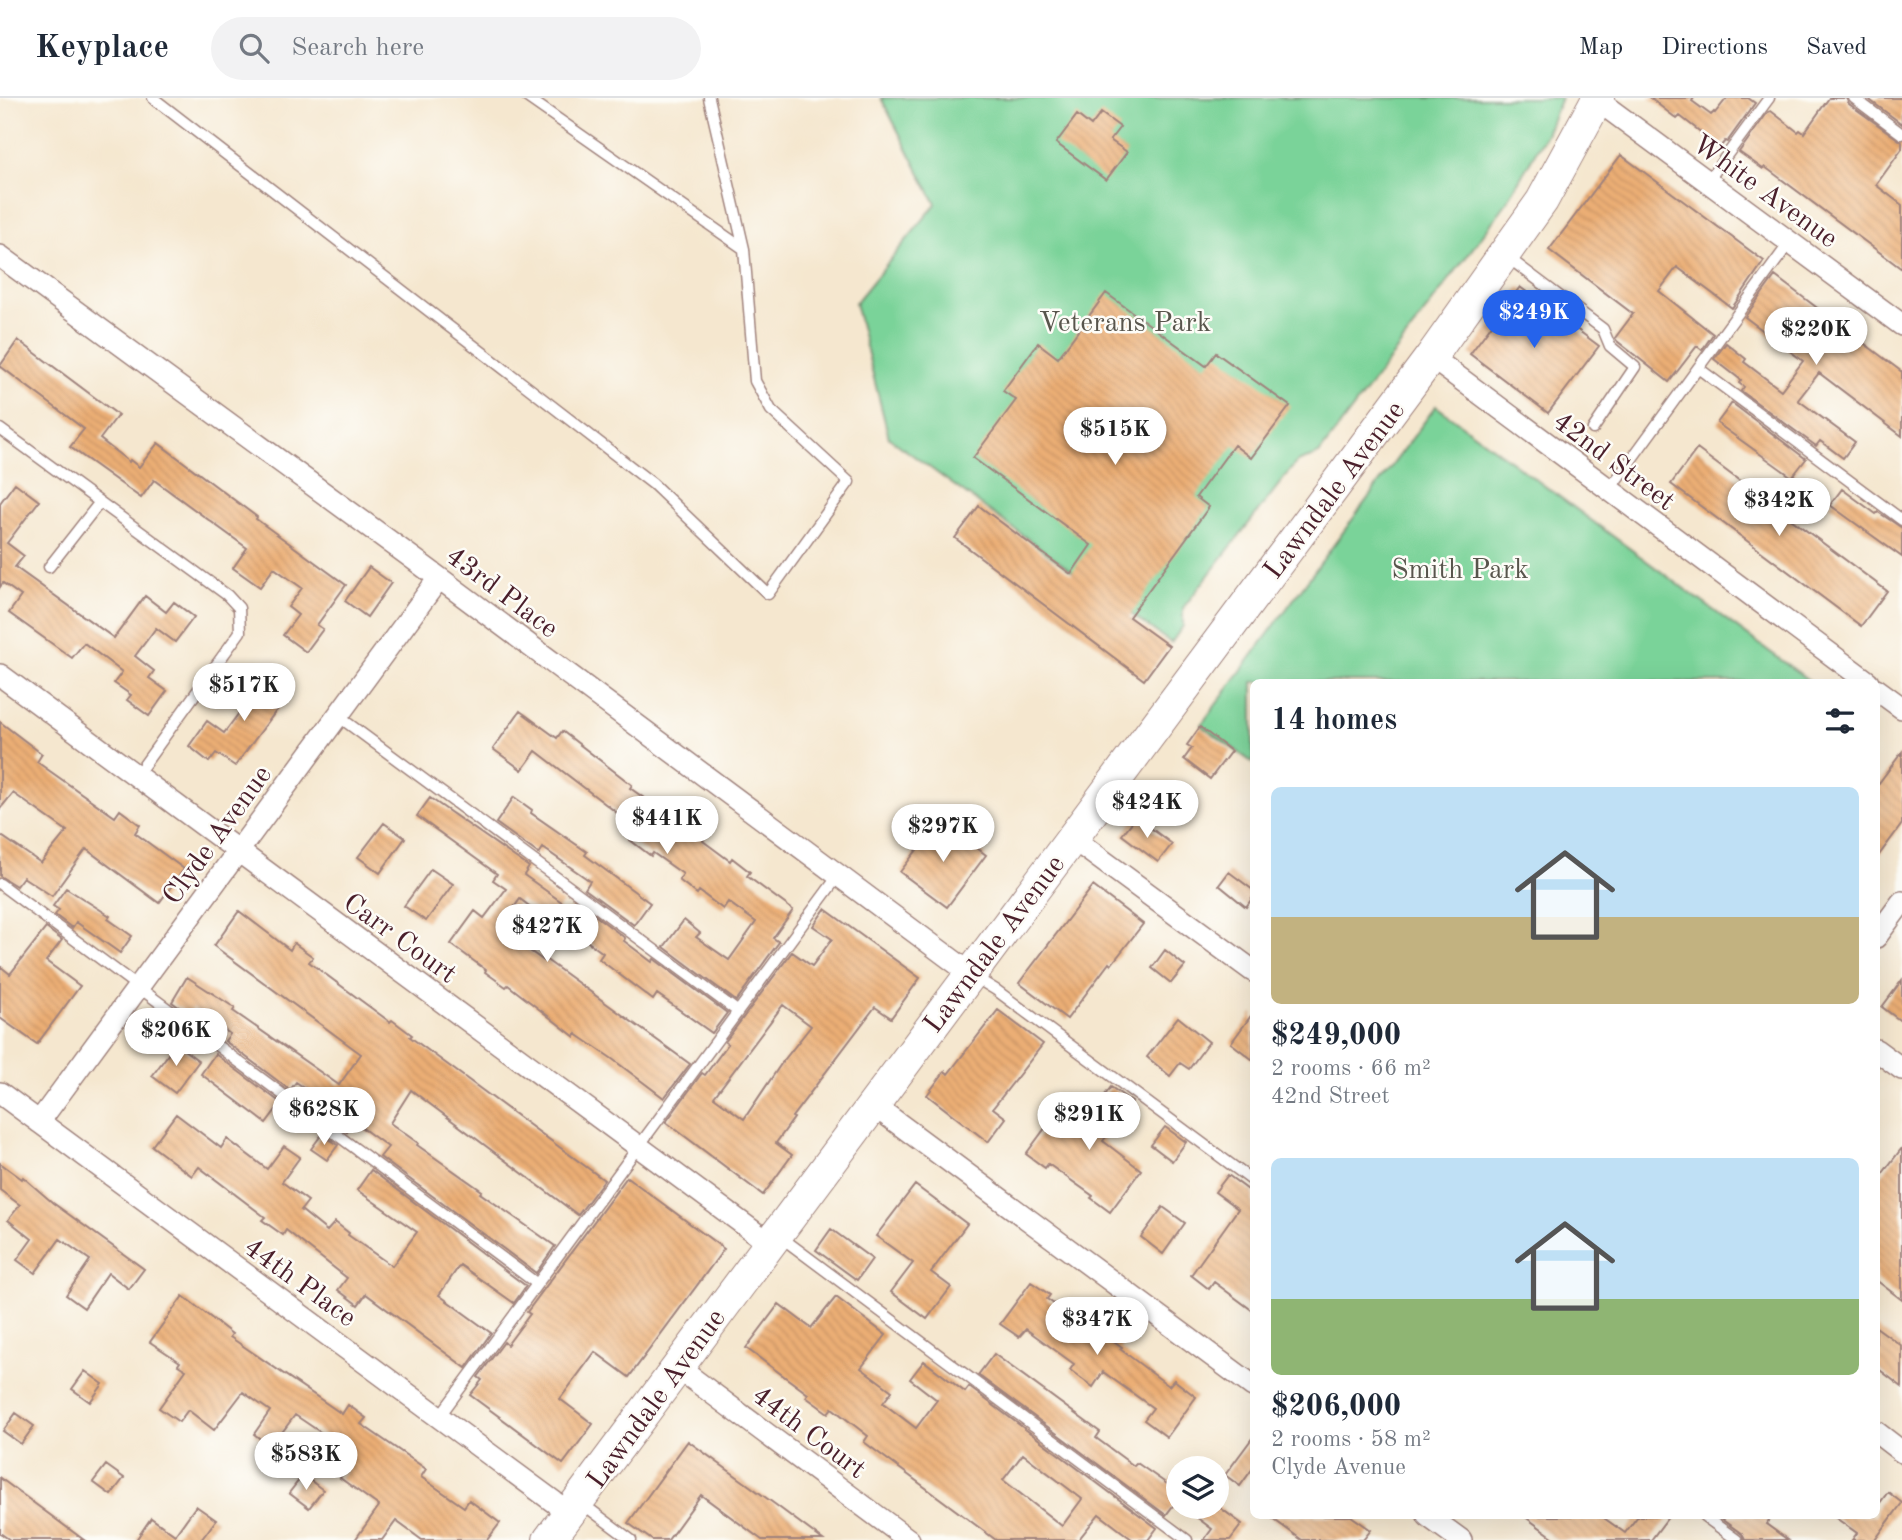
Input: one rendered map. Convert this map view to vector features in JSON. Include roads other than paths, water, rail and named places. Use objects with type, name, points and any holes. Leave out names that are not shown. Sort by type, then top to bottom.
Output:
[{"type":"street","name":"White Avenue","points":[[1598,99],[1902,325]]},
{"type":"street","name":"Lawndale Avenue","points":[[549,1540],[1431,357],[1542,201],[1598,99]]},
{"type":"street","name":"43rd Place","points":[[0,256],[439,578],[971,974]]},
{"type":"street","name":"42nd Street","points":[[1431,357],[1864,679]]},
{"type":"street","name":"Clyde Avenue","points":[[39,1122],[439,578]]},
{"type":"street","name":"Carr Court","points":[[0,675],[638,1146],[772,1238]]},
{"type":"street","points":[[1880,692],[1902,708]]},
{"type":"street","points":[[1072,838],[1250,969]]},
{"type":"street","points":[[1880,932],[1902,902]]},
{"type":"street","points":[[1880,1053],[1902,1069]]},
{"type":"street","name":"44th Place","points":[[0,1093],[439,1417],[574,1507]]},
{"type":"street","points":[[872,1104],[1250,1384]]},
{"type":"street","name":"44th Court","points":[[677,1367],[909,1540]]},
{"type":"street","points":[[1880,1435],[1902,1452]]},
{"type":"street","points":[[1432,1519],[1461,1540]]},
{"type":"lane","points":[[153,98],[653,484],[768,594],[849,482],[771,410],[755,381],[744,248],[709,98]]},
{"type":"lane","points":[[528,98],[744,248]]},
{"type":"lane","points":[[1707,182],[1769,98]]},
{"type":"lane","points":[[1854,98],[1902,134]]},
{"type":"lane","points":[[1609,490],[1790,242]]},
{"type":"lane","points":[[1504,254],[1603,329],[1610,346],[1635,367],[1593,429]]},
{"type":"lane","points":[[1698,368],[1902,520]]},
{"type":"lane","points":[[0,429],[227,595],[239,608],[240,632],[136,776]]},
{"type":"lane","points":[[49,567],[100,502]]},
{"type":"lane","points":[[338,716],[737,1011]]},
{"type":"lane","points":[[439,1417],[838,876]]},
{"type":"lane","points":[[0,884],[536,1283]]},
{"type":"lane","points":[[971,974],[1250,1179]]},
{"type":"lane","points":[[772,1238],[1187,1540]]},
{"type":"lane","points":[[574,1507],[631,1540]]},
{"type":"lane","points":[[1708,1519],[1737,1540]]},
{"type":"park label","name":"Veterans Park","points":[[1125,321]]},
{"type":"park label","name":"Smith Park","points":[[1460,568]]}]
